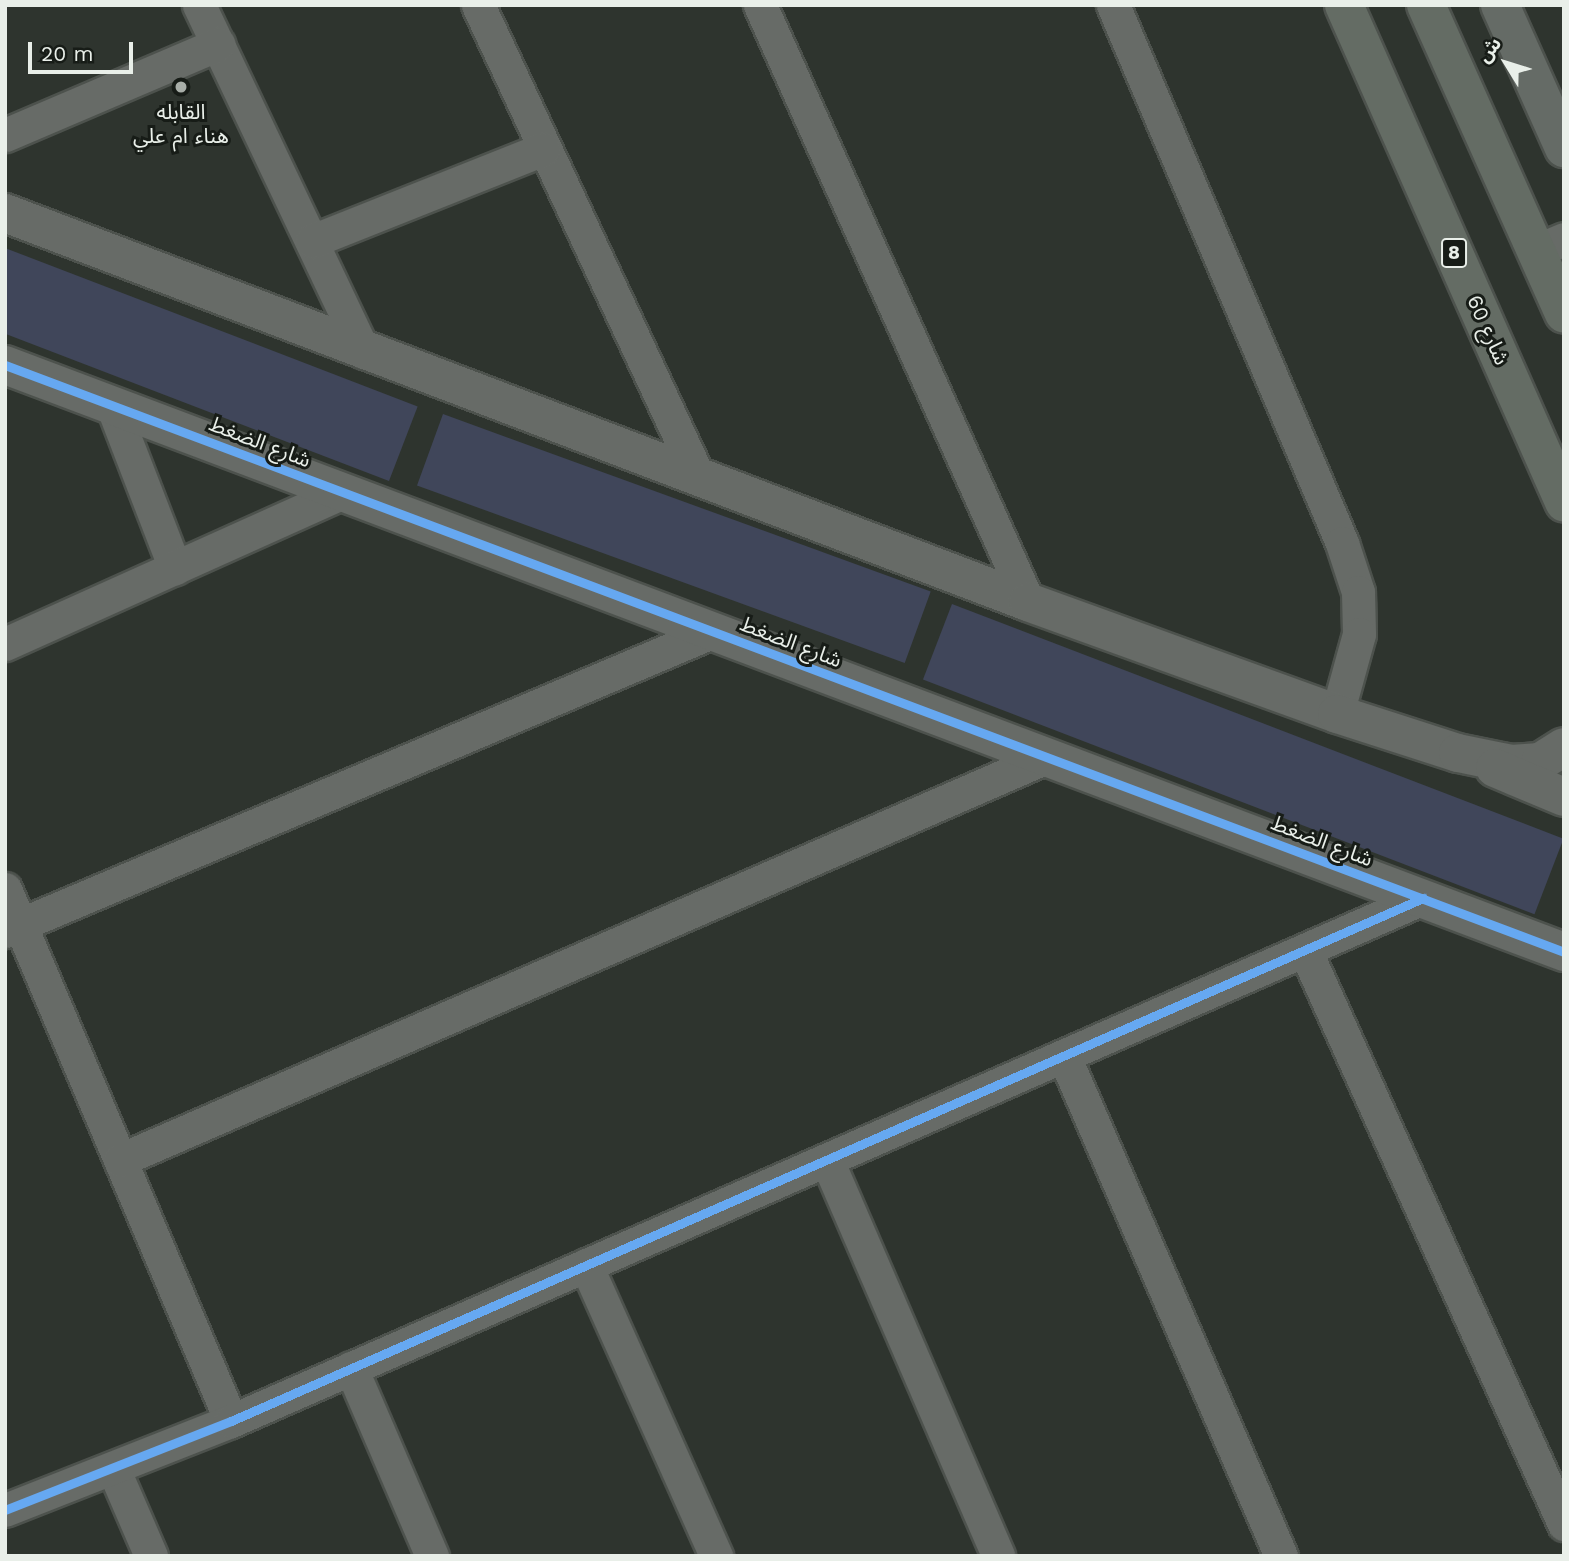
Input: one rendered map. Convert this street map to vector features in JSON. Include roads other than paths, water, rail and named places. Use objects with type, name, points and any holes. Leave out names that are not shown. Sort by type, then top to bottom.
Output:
[{"type":"highway","name":"شارع 60","points":[[1344,5],[1564,502]]},
{"type":"highway","points":[[1426,5],[1550,245],[1564,314]]},
{"type":"main road","points":[[1500,5],[1564,148]]},
{"type":"street","points":[[199,5],[364,352]]},
{"type":"street","points":[[478,5],[698,476]]},
{"type":"street","points":[[760,5],[1028,602]]},
{"type":"street","points":[[1113,5],[1342,543],[1358,592],[1359,634],[1337,714]]},
{"type":"street","points":[[5,135],[218,44]]},
{"type":"street","points":[[312,241],[543,149]]},
{"type":"street","points":[[5,213],[364,352],[1028,602],[1337,714],[1458,753],[1564,797]]},
{"type":"street","name":"شارع الضغط","points":[[5,365],[1564,952]]},
{"type":"street","points":[[111,405],[175,568]]},
{"type":"street","points":[[5,644],[344,492]]},
{"type":"street","points":[[13,928],[714,631]]},
{"type":"street","points":[[1458,753],[1511,764],[1540,762],[1564,747]]},
{"type":"street","points":[[120,1160],[1046,757]]},
{"type":"street","points":[[5,889],[13,928],[120,1160],[231,1421]]},
{"type":"street","points":[[5,1510],[231,1421],[1423,898]]},
{"type":"street","points":[[1305,950],[1564,1524]]},
{"type":"street","points":[[1064,1056],[1282,1556]]},
{"type":"street","points":[[827,1160],[998,1556]]},
{"type":"street","points":[[586,1265],[716,1556]]},
{"type":"street","points":[[352,1368],[432,1556]]},
{"type":"street","points":[[113,1468],[151,1556]]},
{"type":"place","name":"القابله هناء ام علي","points":[[181,87]]}]
